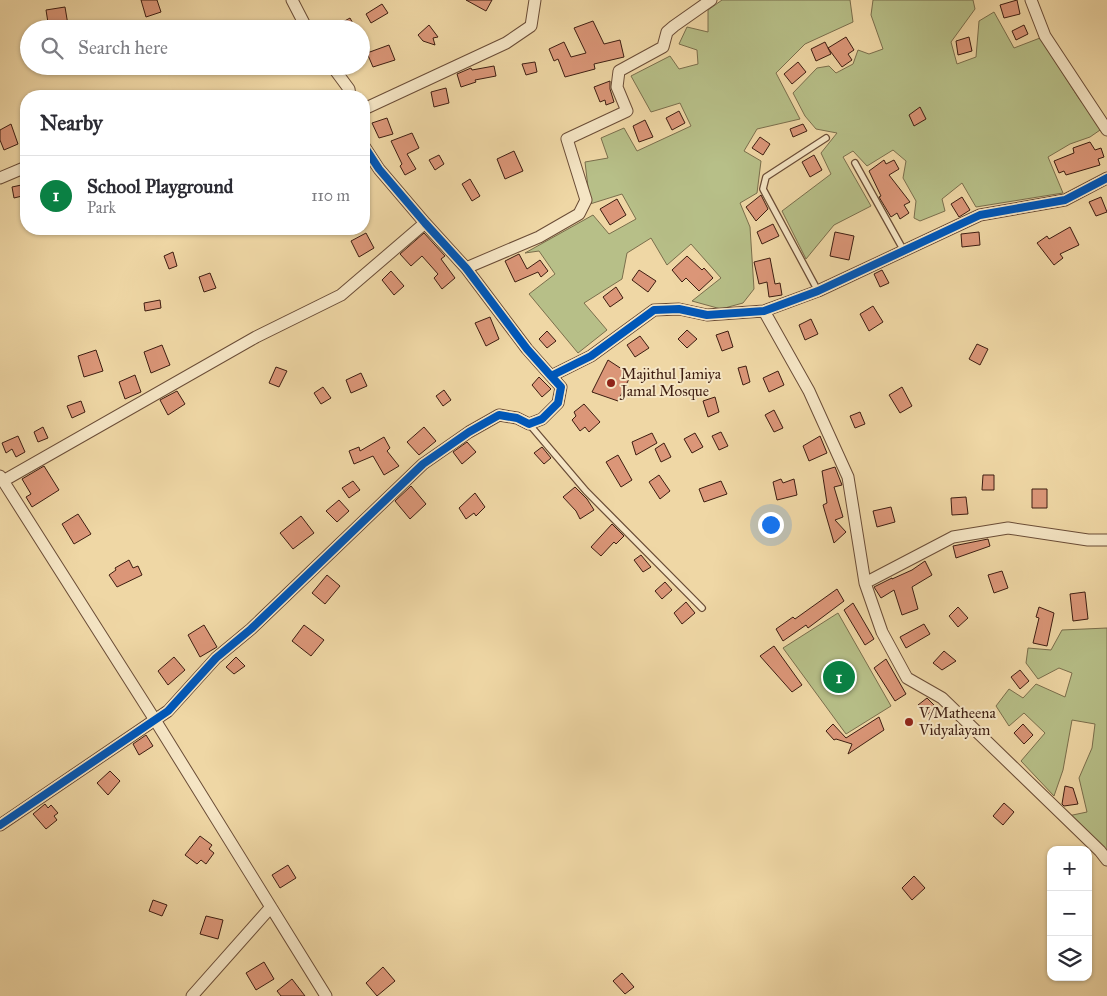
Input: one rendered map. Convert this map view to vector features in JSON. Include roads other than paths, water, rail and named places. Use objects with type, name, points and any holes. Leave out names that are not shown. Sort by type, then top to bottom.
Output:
[{"type":"street","points":[[292,0],[302,20]]},
{"type":"street","points":[[370,106],[506,43],[531,26],[535,0]]},
{"type":"street","points":[[466,268],[539,237],[579,214],[586,200],[567,139],[628,111],[617,86],[619,71],[663,47],[667,32],[711,0]]},
{"type":"street","points":[[1031,0],[1045,36],[1107,130]]},
{"type":"street","points":[[338,75],[348,90]]},
{"type":"street","points":[[0,825],[168,711],[216,658],[251,629],[423,464],[469,432],[499,415],[516,418],[529,424],[542,419],[558,402],[561,387],[527,349],[466,268],[379,169],[370,155]]},
{"type":"street","points":[[0,178],[20,170]]},
{"type":"street","points":[[551,376],[592,356],[654,310],[679,309],[707,314],[764,311],[818,291],[980,215],[1065,200],[1107,178]]},
{"type":"street","points":[[326,996],[155,720],[1,478],[248,342],[341,295],[425,223]]},
{"type":"street","points":[[764,311],[810,391],[848,477],[865,583],[882,632],[907,678],[942,698],[1100,851],[1107,860]]},
{"type":"street","points":[[865,583],[954,537],[1008,528],[1088,540],[1107,540]]},
{"type":"street","points":[[192,996],[271,907]]},
{"type":"lane","points":[[818,291],[763,189],[766,177],[826,138]]},
{"type":"lane","points":[[855,163],[904,251]]},
{"type":"lane","points":[[529,424],[586,491],[702,608]]},
{"type":"place","name":"Majithul Jamiya Jamal Mosque","points":[[611,383]]},
{"type":"place","name":"School Playground","points":[[839,677]]},
{"type":"place","name":"V/Matheena Vidyalayam","points":[[909,722]]}]
